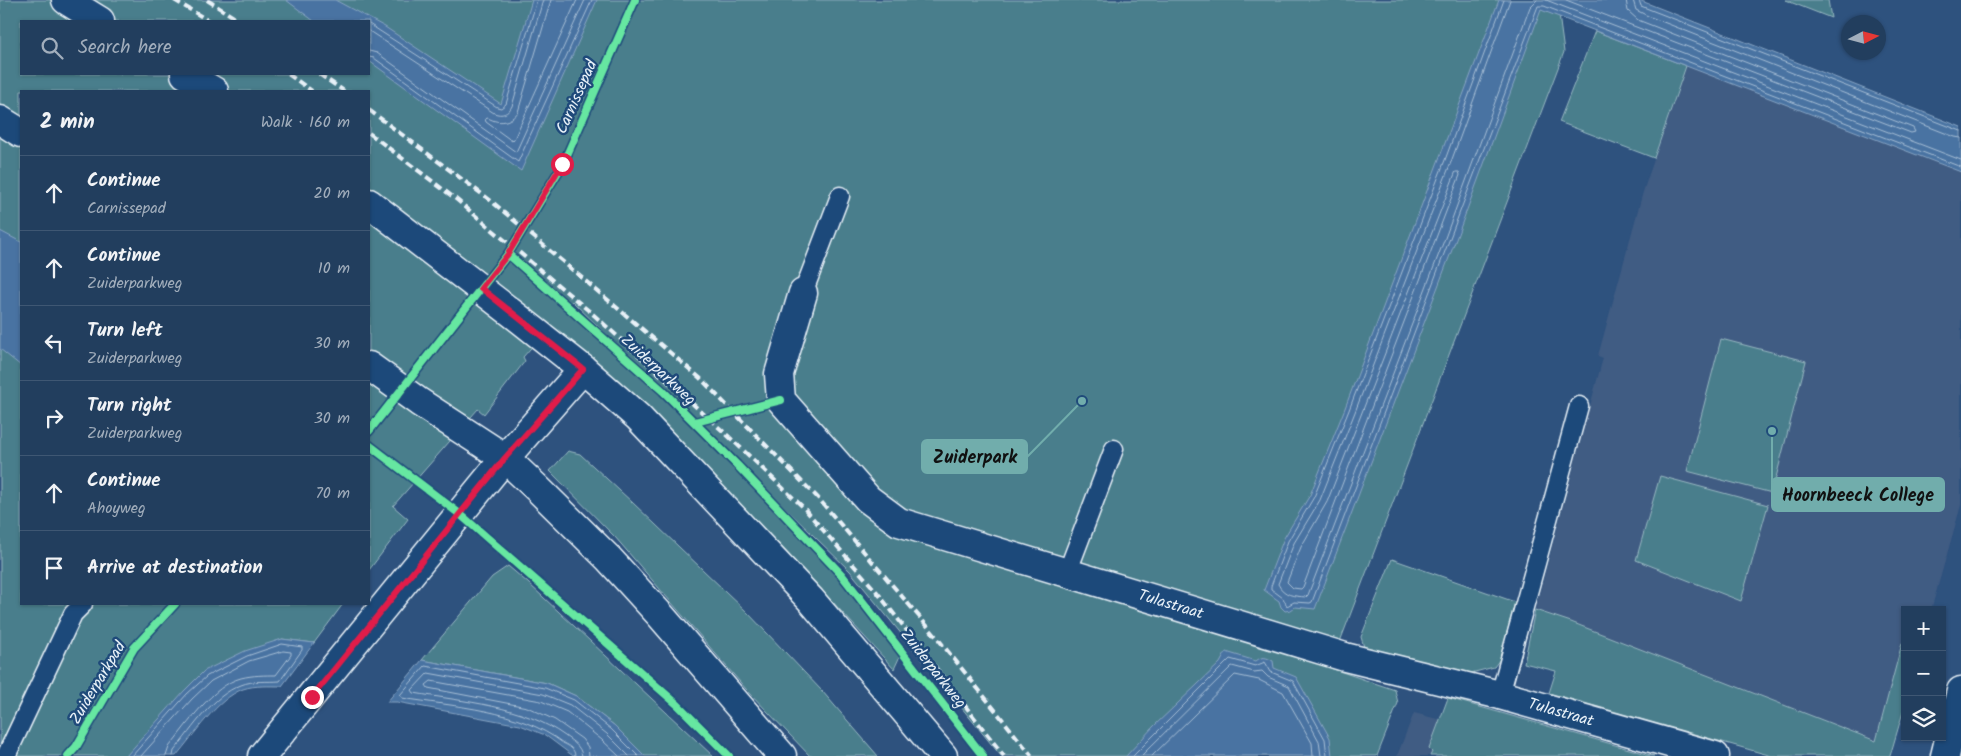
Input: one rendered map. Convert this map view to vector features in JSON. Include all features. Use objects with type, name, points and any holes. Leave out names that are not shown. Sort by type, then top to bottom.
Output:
[{"type":"street","points":[[66,0],[98,20]]},
{"type":"street","points":[[187,75],[212,90]]},
{"type":"street","points":[[0,120],[20,132]]},
{"type":"street","points":[[370,204],[583,369],[638,417],[811,600],[943,756]]},
{"type":"street","name":"Tulastraat","points":[[803,293],[779,374],[781,400],[868,499],[899,522],[1346,657],[1500,696],[1715,756]]},
{"type":"street","points":[[370,367],[505,458],[609,560],[662,616],[782,756]]},
{"type":"street","points":[[262,756],[505,458],[583,369]]},
{"type":"street","points":[[1945,756],[1961,691]]},
{"type":"lane","points":[[803,293],[840,196]]},
{"type":"lane","points":[[1500,696],[1579,406]]},
{"type":"lane","points":[[1067,573],[1114,449]]},
{"type":"lane","points":[[6,756],[73,614],[82,605]]},
{"type":"shaded area","points":[[1686,66],[1961,172],[1961,505],[1932,606],[1901,606],[1901,647],[1876,741],[1571,622],[1535,610],[1603,358],[1598,356],[1643,192]]},
{"type":"shaded area","points":[[1414,713],[1581,756],[1397,756]]},
{"type":"green space","points":[[0,0],[1557,0],[1564,52],[1330,668],[1395,690],[1398,703],[1377,756],[1001,756],[850,571],[572,301],[566,308],[730,460],[792,524],[832,569],[900,656],[894,669],[728,491],[642,406],[551,325],[523,357],[525,361],[484,414],[478,409],[393,506],[408,519],[370,569],[370,90],[20,90],[20,605],[342,605],[314,643],[282,639],[161,756],[0,756]]},
{"type":"green space","points":[[1785,0],[1828,0],[1831,18]]},
{"type":"green space","points":[[1595,31],[1686,66],[1654,158],[1559,122]]},
{"type":"green space","points":[[1721,339],[1806,361],[1772,493],[1687,471]]},
{"type":"green space","points":[[568,451],[580,454],[747,612],[822,691],[878,756],[810,756],[746,689],[615,537],[550,471]]},
{"type":"green space","points":[[1660,476],[1768,505],[1741,601],[1636,560]]},
{"type":"green space","points":[[1392,559],[1515,602],[1500,659],[1494,667],[1471,673],[1364,647],[1361,637]]},
{"type":"green space","points":[[508,566],[713,756],[645,756],[615,726],[576,696],[547,683],[422,660],[492,577]]},
{"type":"green space","points":[[1535,610],[1571,622],[1876,741],[1901,647],[1901,719],[1890,756],[1772,756],[1549,693],[1556,671],[1524,663]]},
{"type":"green space","points":[[1448,698],[1654,756],[1430,756],[1432,752],[1429,749]]},
{"type":"water","points":[[286,0],[335,0],[385,27],[501,104],[532,0],[597,0],[521,171],[370,62],[370,20],[313,20]]},
{"type":"water","points":[[1499,0],[1639,0],[1961,127],[1961,172],[1541,10],[1315,609],[1295,607],[1285,611],[1279,601],[1264,590],[1284,538],[1310,495],[1345,408]]},
{"type":"water","points":[[0,231],[20,241],[20,365],[0,349]]},
{"type":"water","points":[[282,639],[314,643],[282,686],[252,687],[233,694],[206,718],[176,756],[126,756],[204,671],[245,651]]},
{"type":"water","points":[[1226,652],[1256,661],[1262,658],[1268,659],[1273,661],[1274,668],[1296,677],[1330,738],[1332,756],[1126,756],[1154,726],[1220,663]]},
{"type":"water","points":[[422,660],[547,683],[576,696],[615,726],[645,756],[573,756],[545,735],[520,725],[397,702],[387,702]]},
{"type":"railway","points":[[174,0],[207,20]]},
{"type":"railway","points":[[207,0],[238,20]]},
{"type":"railway","points":[[289,75],[311,90]]},
{"type":"railway","points":[[320,75],[343,90]]},
{"type":"railway","points":[[370,111],[490,200],[700,378],[818,498],[934,634],[1032,756]]},
{"type":"railway","points":[[370,134],[457,200],[595,316],[725,433],[803,507],[877,592],[1004,756]]},
{"type":"cycle path","name":"Carnissepad","points":[[370,430],[508,254],[563,164],[635,0]]},
{"type":"cycle path","name":"Zuiderparkweg","points":[[508,254],[663,391],[841,574],[983,756]]},
{"type":"cycle path","points":[[695,422],[781,400]]},
{"type":"cycle path","points":[[370,446],[461,515],[678,705],[729,756]]},
{"type":"cycle path","name":"Zuiderparkpad","points":[[68,756],[76,747],[134,648],[174,605]]},
{"type":"place","name":"Zuiderpark","points":[[1082,401]]},
{"type":"place","name":"Hoornbeeck College","points":[[1772,431]]},
{"type":"route","points":[[312,697],[431,549],[461,515],[505,458],[583,369],[481,288],[508,254],[562,164]]}]
